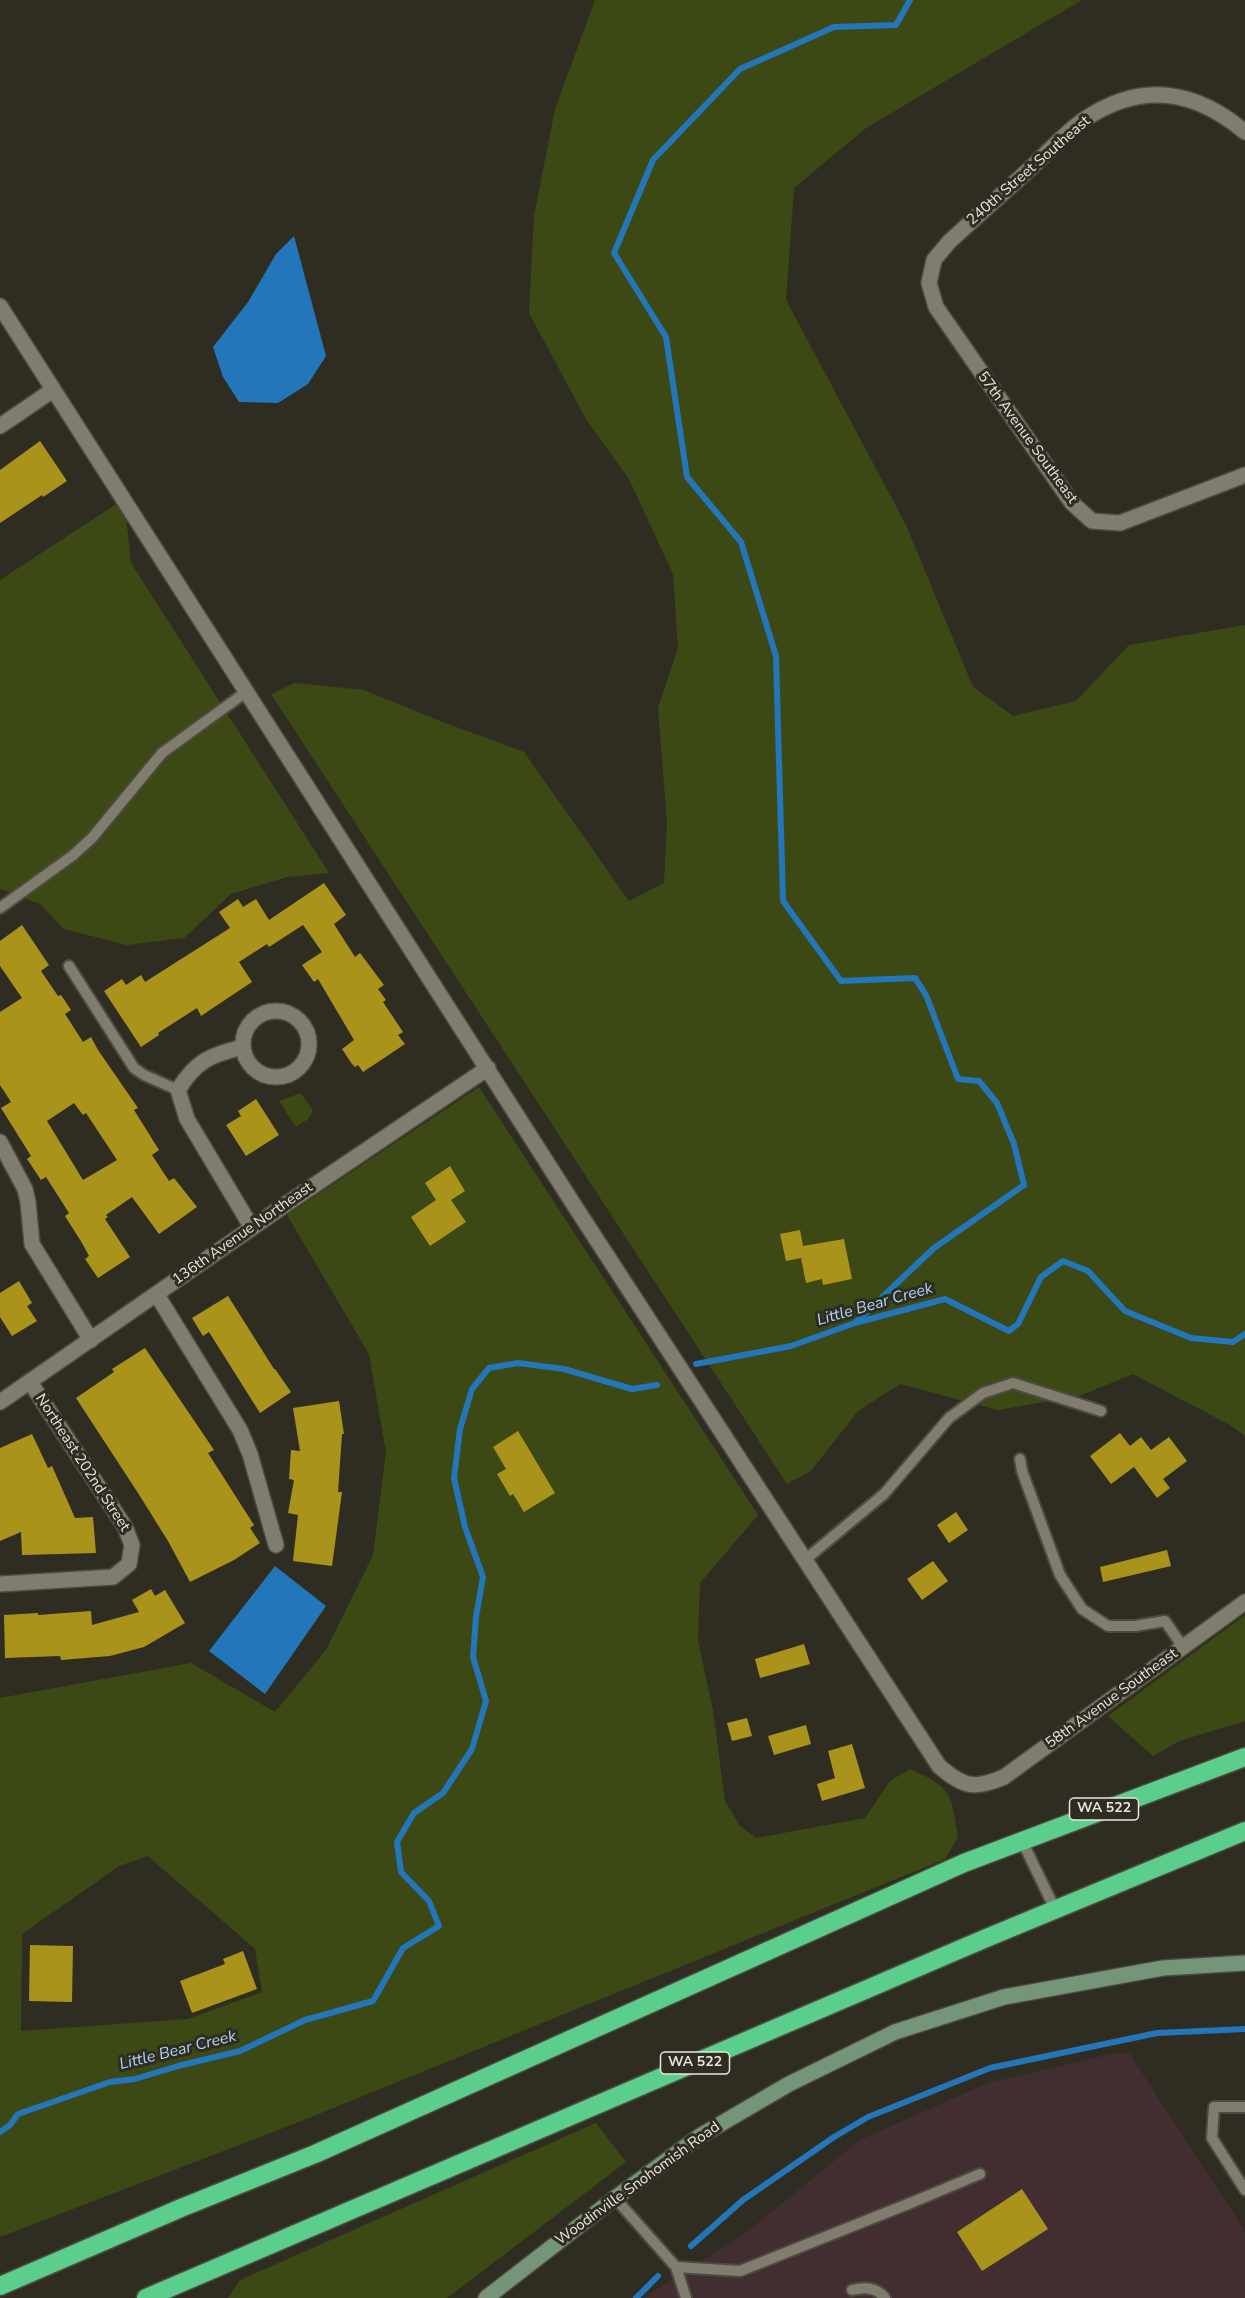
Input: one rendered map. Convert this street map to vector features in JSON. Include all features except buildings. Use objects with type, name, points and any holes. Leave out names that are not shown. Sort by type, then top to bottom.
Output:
[{"type":"highway","name":"WA 522","points":[[0,2286],[181,2208],[315,2154],[964,1863],[1245,1757]]},
{"type":"highway","name":"WA 522","points":[[146,2298],[1055,1909],[1245,1831]]},
{"type":"main road","name":"Woodinville Snohomish Road","points":[[486,2298],[615,2198],[700,2136],[789,2084],[895,2032],[1004,1996],[1163,1968],[1245,1963]]},
{"type":"street","name":"240th Street Southeast","points":[[949,242],[1085,119],[1121,100],[1158,94],[1190,99],[1228,118],[1245,132]]},
{"type":"street","name":"57th Avenue Southeast","points":[[949,242],[934,260],[928,283],[936,307],[1072,503],[1092,521],[1120,523],[1245,475]]},
{"type":"street","points":[[0,306],[582,1217],[806,1559]]},
{"type":"street","points":[[0,426],[53,390]]},
{"type":"street","points":[[265,1012],[286,1012],[296,1017],[308,1035],[307,1056],[301,1066],[282,1077],[270,1077],[260,1073],[251,1066],[243,1047],[248,1025],[265,1012]]},
{"type":"street","points":[[243,1047],[216,1053],[200,1063],[178,1090],[187,1119],[252,1228]]},
{"type":"street","name":"136th Avenue Northeast","points":[[0,1402],[488,1068]]},
{"type":"street","points":[[0,1142],[25,1189],[32,1244],[92,1340]]},
{"type":"street","points":[[157,1294],[240,1430],[250,1454],[276,1545]]},
{"type":"street","name":"Northeast 202nd Street","points":[[0,1584],[113,1577],[129,1564],[132,1545],[125,1527],[30,1382]]},
{"type":"street","name":"58th Avenue Southeast","points":[[806,1559],[939,1766],[955,1780],[974,1786],[986,1785],[1004,1778],[1245,1602]]},
{"type":"lane","points":[[0,908],[72,856],[92,838],[162,753],[246,692]]},
{"type":"lane","points":[[69,966],[134,1068],[178,1090]]},
{"type":"lane","points":[[806,1559],[884,1494],[949,1418],[983,1393],[1013,1383],[1101,1411]]},
{"type":"lane","points":[[1020,1459],[1022,1471],[1060,1575],[1082,1609],[1108,1626],[1135,1626],[1164,1621],[1183,1647]]},
{"type":"lane","points":[[1022,1841],[1055,1909]]},
{"type":"lane","points":[[1245,2107],[1214,2107],[1212,2138],[1245,2190]]},
{"type":"lane","points":[[676,2268],[740,2271],[980,2174]]},
{"type":"lane","points":[[615,2198],[676,2268],[686,2298]]},
{"type":"lane","points":[[852,2290],[865,2287],[885,2298]]},
{"type":"shaded area","points":[[1129,2053],[1245,2231],[1245,2298],[644,2298],[748,2231],[860,2140],[988,2083],[1111,2054]]},
{"type":"green space","points":[[595,0],[1082,0],[866,128],[794,188],[786,300],[906,525],[973,687],[1013,716],[1076,701],[1129,645],[1245,625],[1245,1436],[1230,1425],[1133,1374],[1079,1396],[998,1410],[900,1384],[858,1411],[811,1471],[787,1484],[271,694],[295,683],[364,690],[524,752],[629,901],[664,883],[667,822],[658,708],[678,648],[673,574],[629,479],[587,421],[529,313],[534,216],[555,109]]},
{"type":"green space","points":[[124,499],[131,563],[329,873],[287,877],[231,894],[184,938],[127,945],[64,929],[40,904],[0,889],[0,580]]},
{"type":"green space","points":[[479,1087],[758,1515],[700,1583],[698,1640],[713,1711],[725,1801],[740,1826],[756,1838],[865,1818],[890,1781],[910,1769],[935,1781],[948,1794],[954,1810],[958,1837],[945,1859],[304,2120],[0,2237],[0,1698],[191,1663],[275,1712],[326,1650],[373,1555],[386,1452],[369,1354],[287,1215]],"holes":[[[148,1856],[255,1949],[262,1992],[188,2019],[21,2031],[22,1934],[119,1866]]]},
{"type":"green space","points":[[301,1093],[313,1111],[308,1119],[296,1127],[279,1101]]},
{"type":"green space","points":[[1245,1615],[1245,1721],[1179,1741],[1153,1756],[1108,1716]]},
{"type":"green space","points":[[596,2123],[626,2162],[447,2298],[228,2298],[240,2280]]},
{"type":"water","points":[[294,236],[326,356],[308,384],[278,403],[239,402],[223,377],[213,347],[248,302],[276,254]]},
{"type":"water","points":[[275,1566],[326,1606],[265,1694],[209,1651]]},
{"type":"waterway","points":[[855,1323],[934,1248],[1024,1185],[1014,1144],[997,1103],[979,1081],[958,1079],[926,995],[915,978],[841,981],[783,901],[776,656],[741,542],[687,477],[666,337],[614,253],[653,160],[740,69],[834,27],[896,25],[910,0]]},
{"type":"waterway","name":"Little Bear Creek","points":[[696,1364],[791,1346],[855,1323],[945,1299],[1009,1331],[1018,1324],[1041,1277],[1063,1261],[1088,1271],[1125,1311],[1191,1338],[1233,1342],[1245,1334]]},
{"type":"waterway","name":"Little Bear Creek","points":[[0,2132],[10,2125],[18,2114],[110,2082],[135,2079],[240,2051],[305,2020],[373,2001],[403,1948],[439,1926],[429,1901],[401,1872],[397,1842],[414,1813],[443,1793],[472,1749],[486,1701],[473,1657],[476,1617],[483,1577],[465,1527],[454,1478],[460,1429],[472,1389],[489,1368],[518,1363],[564,1369],[632,1389],[657,1385]]},
{"type":"waterway","points":[[691,2246],[743,2200],[834,2137],[868,2117],[990,2068],[1157,2033],[1245,2029]]},
{"type":"waterway","points":[[636,2298],[658,2276]]}]
